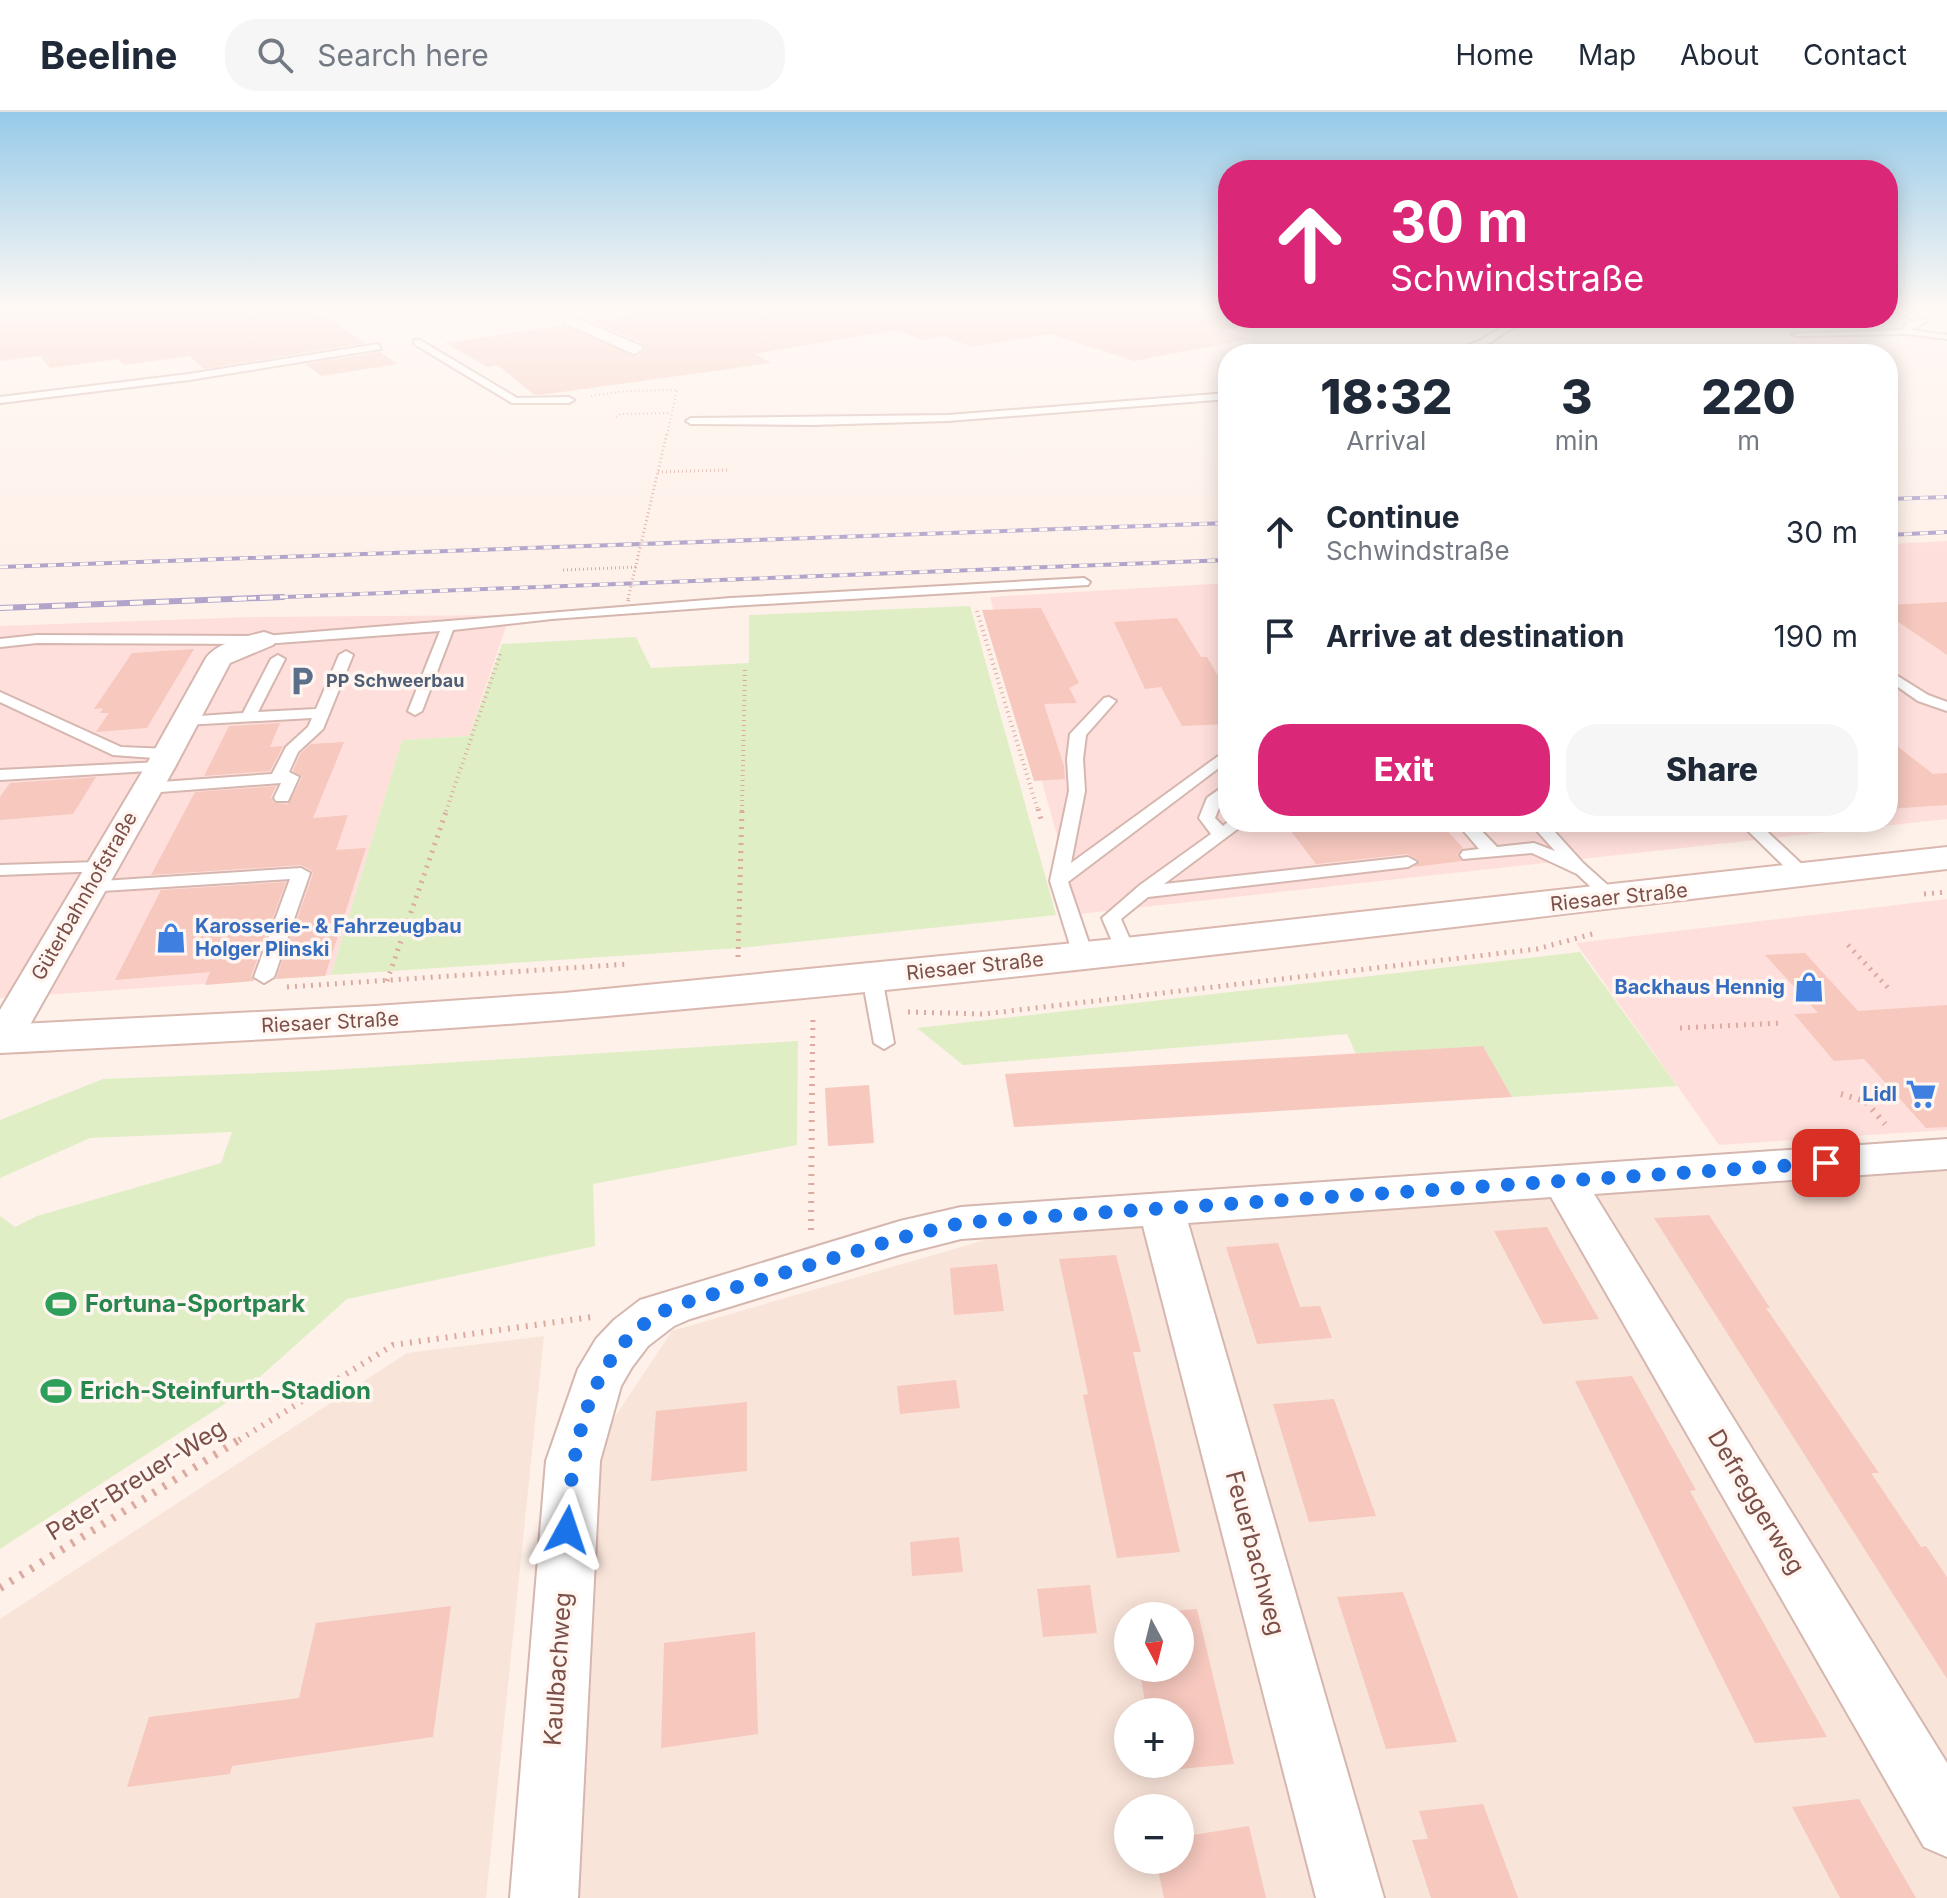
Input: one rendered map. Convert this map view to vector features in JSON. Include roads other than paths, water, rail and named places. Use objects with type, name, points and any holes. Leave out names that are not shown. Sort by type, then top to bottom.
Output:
[{"type":"main road","name":"Riesaer Straße","points":[[1,1039],[733,968],[874,994],[1083,955],[1609,914],[1803,875],[1947,858]]},
{"type":"street","name":"Güterbahnhofstraße","points":[[1,1039],[219,658],[245,645],[271,649]]},
{"type":"street","points":[[1161,1208],[1947,1154]]},
{"type":"street","name":"Defreggerweg","points":[[1564,1181],[1947,1824]]},
{"type":"street","name":"Kaulbachweg","points":[[544,1898],[573,1461],[596,1383],[614,1353],[631,1333],[657,1313],[812,1263],[961,1223],[1161,1208]]},
{"type":"street","name":"Feuerbachweg","points":[[1161,1208],[1350,1898]]},
{"type":"lane","points":[[0,400],[79,390]]},
{"type":"lane","points":[[495,390],[515,401],[569,400]]},
{"type":"lane","points":[[691,421],[812,422],[948,418],[1218,397]]},
{"type":"lane","points":[[0,643],[37,639],[271,649],[552,615],[1084,582]]},
{"type":"lane","points":[[415,711],[448,627]]},
{"type":"lane","points":[[248,717],[271,649]]},
{"type":"lane","points":[[278,778],[291,750],[315,729],[346,655]]},
{"type":"lane","points":[[1898,681],[1923,698],[1947,707]]},
{"type":"lane","points":[[0,696],[158,769]]},
{"type":"lane","points":[[1083,955],[1059,881],[1077,791],[1075,759],[1078,734],[1109,701]]},
{"type":"lane","points":[[185,721],[322,713]]},
{"type":"lane","points":[[1059,881],[1218,762]]},
{"type":"lane","points":[[0,775],[158,769],[291,777],[282,798]]},
{"type":"lane","points":[[1218,797],[1213,801],[1207,818],[1218,831]]},
{"type":"lane","points":[[1125,951],[1111,918],[1225,832]]},
{"type":"lane","points":[[1473,832],[1493,853]]},
{"type":"lane","points":[[1547,832],[1583,870],[1609,914]]},
{"type":"lane","points":[[1758,832],[1803,875]]},
{"type":"lane","points":[[1469,855],[1534,848],[1583,870]]},
{"type":"lane","points":[[1143,892],[1408,862]]},
{"type":"lane","points":[[0,870],[93,877],[301,873],[270,982]]},
{"type":"lane","points":[[874,994],[884,1043]]},
{"type":"railway","points":[[1898,499],[1947,497]]},
{"type":"railway","points":[[0,567],[1218,523]]},
{"type":"railway","points":[[1898,534],[1947,532]]},
{"type":"railway","points":[[232,599],[1218,560]]},
{"type":"railway","points":[[0,608],[283,597]]},
{"type":"place","name":"PP Schweerbau","points":[[302,681]]},
{"type":"place","name":"Karosserie- & Fahrzeugbau Holger Plinski","points":[[171,938]]},
{"type":"place","name":"Backhaus Hennig","points":[[1809,987]]},
{"type":"place","name":"Lidl","points":[[1921,1094]]},
{"type":"place","name":"Fortuna-Sportpark","points":[[61,1304]]},
{"type":"place","name":"Erich-Steinfurth-Stadion","points":[[56,1391]]}]
